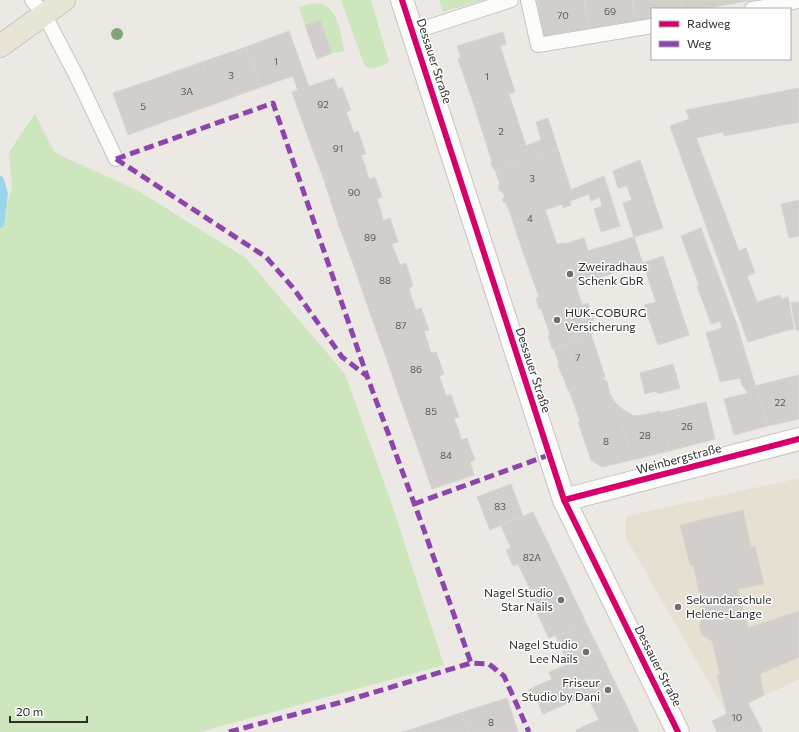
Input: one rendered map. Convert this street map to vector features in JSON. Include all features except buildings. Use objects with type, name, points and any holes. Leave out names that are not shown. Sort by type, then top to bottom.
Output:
[{"type":"main road","points":[[0,46],[41,5],[64,0]]},
{"type":"street","name":"Dessauer Straße","points":[[402,0],[564,500],[678,732]]},
{"type":"street","name":"Weinbergstraße","points":[[564,500],[799,439]]},
{"type":"lane","points":[[413,32],[511,0]]},
{"type":"lane","points":[[528,0],[538,45],[651,26]]},
{"type":"lane","points":[[758,8],[799,1]]},
{"type":"lane","points":[[41,5],[116,159]]},
{"type":"shaded area","points":[[799,478],[799,679],[727,714],[626,538],[625,525],[627,516]]},
{"type":"green space","points":[[341,0],[371,0],[389,62],[379,67],[366,67]]},
{"type":"green space","points":[[439,0],[484,0],[443,12]]},
{"type":"green space","points":[[310,4],[323,4],[332,11],[340,31],[343,51],[332,53],[320,20],[305,25],[299,7]]},
{"type":"green space","points":[[35,114],[55,153],[137,190],[246,258],[345,374],[391,502],[444,665],[200,732],[0,732],[0,225],[12,188],[9,152]]},
{"type":"waterway","points":[[0,180],[4,194],[0,224]]},
{"type":"marked path","points":[[116,159],[273,103],[367,376]]},
{"type":"marked path","points":[[116,159],[266,257],[294,289],[342,357],[367,376],[471,663],[489,664],[504,676],[529,732]]},
{"type":"marked path","points":[[414,504],[549,455]]},
{"type":"marked path","points":[[229,732],[342,702],[471,663]]},
{"type":"cycle path","points":[[402,0],[564,500],[678,732]]},
{"type":"cycle path","points":[[564,500],[799,439]]},
{"type":"place","name":"Zweiradhaus Schenk GbR","points":[[570,274]]},
{"type":"place","name":"HUK-COBURG Versicherung","points":[[557,320]]},
{"type":"place","name":"Nagel Studio Star Nails","points":[[561,600]]},
{"type":"place","name":"Sekundarschule Helene-Lange","points":[[678,607]]},
{"type":"place","name":"Nagel Studio Lee Nails","points":[[586,652]]},
{"type":"place","name":"Friseur Studio by Dani","points":[[608,690]]}]
